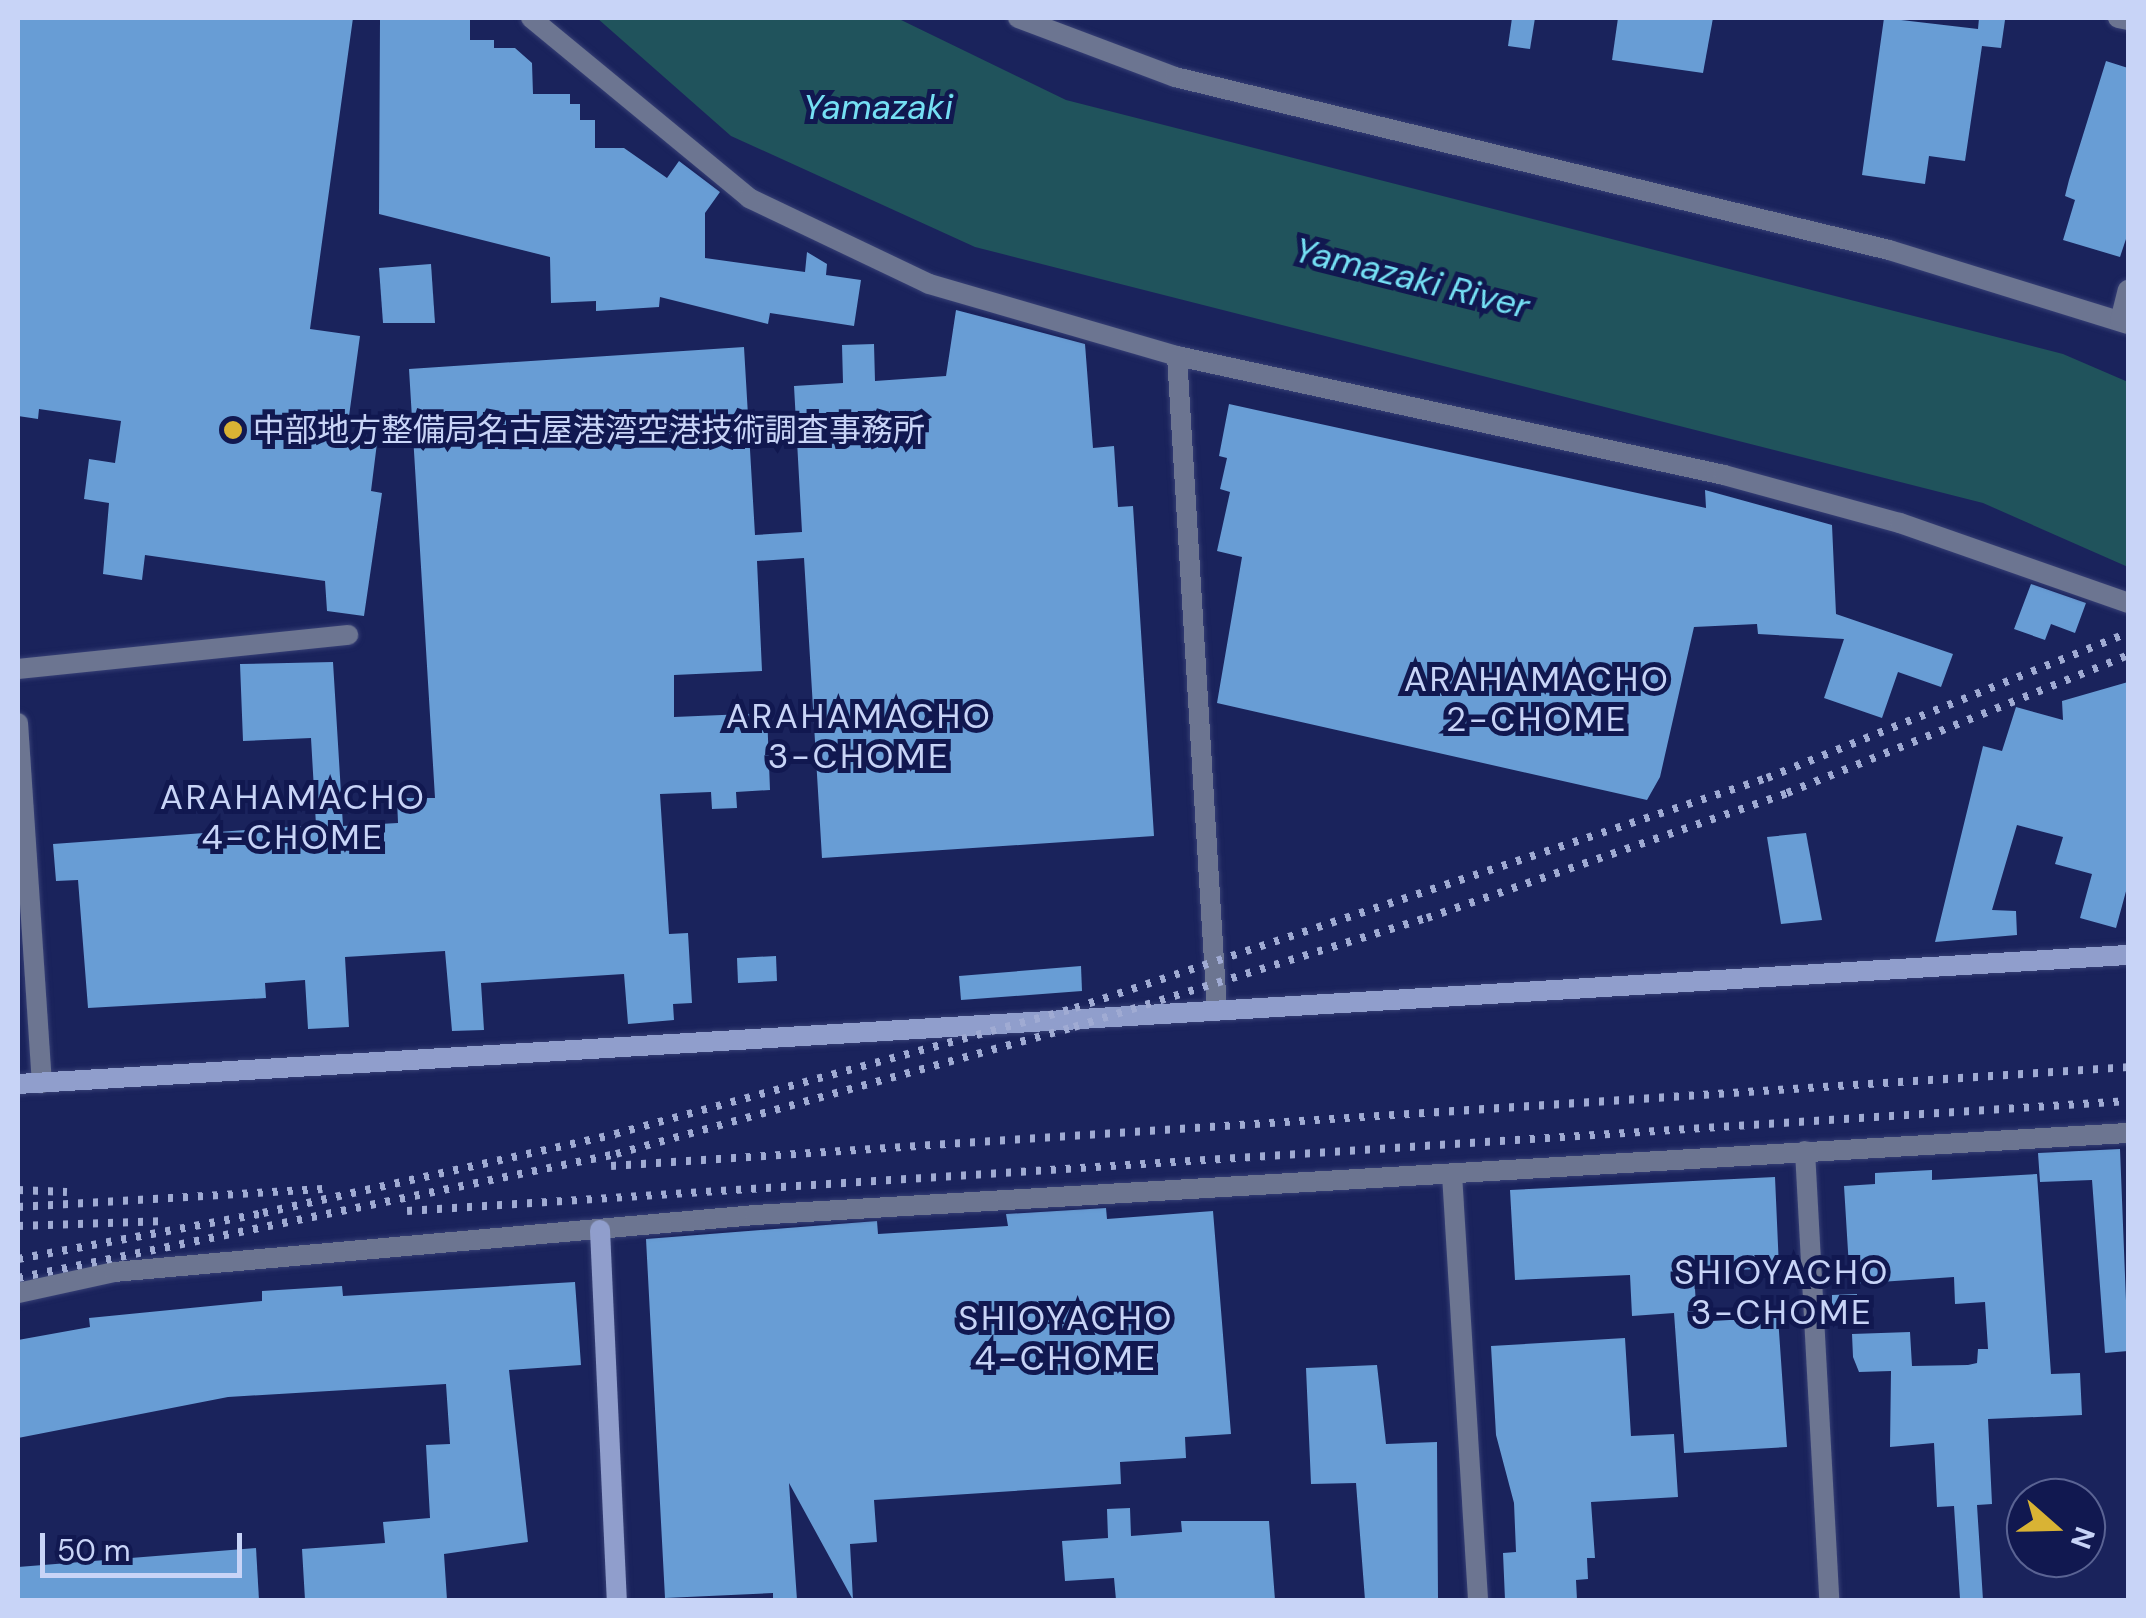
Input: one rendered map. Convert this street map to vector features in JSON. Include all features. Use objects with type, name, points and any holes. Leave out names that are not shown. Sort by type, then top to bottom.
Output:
[{"type":"street","points":[[531,18],[708,169],[806,229],[929,284],[1176,356],[1724,475],[1900,523],[2128,603]]},
{"type":"street","points":[[1018,18],[1175,77],[1889,250],[2124,322],[2128,290]]},
{"type":"street","points":[[2118,18],[2128,20]]},
{"type":"street","points":[[1176,356],[1218,1010]]},
{"type":"street","points":[[18,669],[348,635]]},
{"type":"street","points":[[18,724],[42,1083]]},
{"type":"street","points":[[18,1084],[2128,955]]},
{"type":"street","points":[[18,1293],[114,1272],[600,1230],[2128,1133]]},
{"type":"street","points":[[1804,1151],[1829,1600]]},
{"type":"street","points":[[1452,1174],[1478,1600]]},
{"type":"street","points":[[600,1230],[617,1600]]},
{"type":"water","name":"Yamazaki","points":[[597,18],[897,18],[1066,100],[2063,354],[2128,382],[2128,567],[1983,503],[975,247],[731,136]]},
{"type":"building","points":[[18,18],[353,18],[310,329],[360,336],[346,438],[377,443],[371,491],[382,493],[364,616],[327,611],[325,581],[145,555],[142,580],[103,574],[109,503],[84,499],[89,459],[115,463],[121,421],[39,409],[38,419],[18,416]]},
{"type":"building","points":[[380,18],[470,18],[470,40],[494,40],[494,48],[515,48],[532,63],[533,94],[570,94],[570,104],[580,104],[580,120],[595,120],[595,148],[624,148],[667,178],[679,161],[720,192],[705,213],[705,258],[805,272],[807,252],[827,264],[826,275],[861,280],[854,326],[770,313],[768,324],[660,297],[659,307],[596,311],[596,301],[551,303],[550,257],[379,214]]},
{"type":"building","points":[[1512,18],[1535,18],[1530,49],[1508,46]]},
{"type":"building","points":[[1618,18],[1713,18],[1703,73],[1612,60]]},
{"type":"building","points":[[1884,18],[1978,29],[1979,18],[2005,20],[2001,48],[1982,46],[1965,161],[1929,156],[1925,184],[1862,175]]},
{"type":"building","points":[[2106,61],[2128,68],[2128,233],[2120,257],[2063,240],[2075,200],[2065,196]]},
{"type":"building","points":[[431,264],[435,323],[383,323],[379,268]]},
{"type":"building","points":[[956,310],[1085,344],[1093,448],[1114,446],[1118,507],[1133,506],[1154,836],[822,858],[804,558],[757,561],[762,671],[674,675],[674,717],[767,713],[770,790],[736,792],[737,808],[712,809],[711,792],[660,794],[669,934],[688,933],[692,1003],[673,1004],[674,1020],[628,1024],[624,974],[481,983],[484,1030],[452,1031],[445,951],[345,957],[349,1027],[308,1029],[305,980],[265,983],[266,998],[88,1008],[78,880],[56,881],[53,844],[316,825],[311,738],[243,741],[240,664],[333,662],[343,826],[398,823],[397,798],[435,798],[409,369],[744,347],[755,535],[802,532],[794,386],[843,383],[842,345],[874,344],[875,381],[946,376]]},
{"type":"building","points":[[1229,404],[1706,508],[1705,490],[1832,525],[1836,614],[1953,654],[1941,687],[1898,672],[1882,718],[1824,698],[1844,639],[1758,634],[1757,624],[1694,627],[1660,777],[1647,800],[1217,703],[1242,557],[1217,551],[1230,492],[1220,489],[1227,458],[1219,456]]},
{"type":"building","points":[[2031,584],[2086,603],[2075,633],[2051,624],[2045,640],[2014,629]]},
{"type":"building","points":[[2128,682],[2128,884],[2116,928],[2080,918],[2092,874],[2055,864],[2063,837],[2017,825],[1992,910],[2016,911],[2017,935],[1935,942],[1983,746],[2002,751],[2016,707],[2063,720],[2062,701]]},
{"type":"building","points":[[1806,833],[1822,920],[1781,924],[1767,837]]},
{"type":"building","points":[[776,956],[777,981],[738,983],[737,958]]},
{"type":"building","points":[[1081,966],[1082,991],[961,1000],[959,976]]},
{"type":"building","points":[[2120,1149],[2128,1351],[2105,1353],[2092,1180],[2040,1182],[2038,1153]]},
{"type":"building","points":[[1932,1170],[1932,1180],[2037,1174],[2051,1374],[2080,1373],[2082,1415],[1988,1419],[1992,1504],[1977,1505],[1983,1600],[1960,1599],[1954,1506],[1937,1507],[1934,1443],[1890,1447],[1891,1371],[1859,1372],[1853,1357],[1852,1334],[1910,1332],[1912,1366],[1977,1363],[1978,1349],[1988,1349],[1985,1302],[1955,1304],[1954,1277],[1850,1284],[1844,1186],[1875,1184],[1875,1173]]},
{"type":"building","points":[[1775,1177],[1779,1268],[1694,1272],[1697,1322],[1778,1317],[1787,1447],[1684,1453],[1674,1313],[1632,1316],[1630,1275],[1515,1280],[1510,1190]]},
{"type":"building","points":[[1106,1208],[1107,1219],[1213,1211],[1231,1434],[1185,1437],[1186,1458],[1120,1462],[1121,1484],[874,1500],[877,1542],[850,1544],[853,1600],[789,1483],[797,1600],[773,1600],[773,1593],[665,1598],[646,1239],[877,1221],[878,1234],[1008,1226],[1006,1214]]},
{"type":"building","points":[[575,1282],[581,1365],[509,1370],[528,1542],[444,1554],[447,1600],[305,1600],[302,1549],[385,1543],[383,1522],[430,1518],[426,1445],[450,1444],[446,1384],[228,1397],[18,1438],[18,1340],[90,1327],[89,1318],[262,1301],[262,1291],[342,1286],[343,1296]]},
{"type":"building","points":[[1857,1294],[1857,1315],[1832,1315],[1832,1295]]},
{"type":"building","points":[[1625,1338],[1631,1436],[1674,1434],[1678,1497],[1591,1502],[1595,1558],[1587,1558],[1588,1579],[1576,1580],[1577,1600],[1505,1600],[1503,1553],[1516,1552],[1514,1503],[1496,1435],[1491,1346]]},
{"type":"building","points":[[1377,1365],[1386,1444],[1437,1442],[1438,1600],[1365,1600],[1356,1483],[1311,1484],[1306,1368]]},
{"type":"building","points":[[1130,1508],[1131,1536],[1182,1532],[1181,1521],[1269,1521],[1275,1600],[1116,1600],[1114,1578],[1065,1581],[1062,1541],[1108,1538],[1107,1509]]},
{"type":"building","points":[[256,1548],[259,1600],[18,1600],[18,1567]]},
{"type":"railway","points":[[18,1259],[263,1213],[615,1134],[1075,1008],[1767,778],[2128,633]]},
{"type":"railway","points":[[18,1278],[616,1154],[1074,1027],[1427,918],[1787,793],[2128,655]]},
{"type":"railway","points":[[611,1166],[2128,1067]]},
{"type":"railway","points":[[407,1211],[2128,1101]]},
{"type":"railway","points":[[18,1207],[322,1189]]},
{"type":"railway","points":[[18,1190],[67,1192]]},
{"type":"railway","points":[[18,1226],[167,1221]]},
{"type":"place","name":"中部地方整備局名古屋港湾空港技術調査事務所","points":[[233,430]]},
{"type":"district","name":"ARAHAMACHO 2-CHOME","points":[[1537,699]]},
{"type":"district","name":"ARAHAMACHO 3-CHOME","points":[[859,736]]},
{"type":"district","name":"ARAHAMACHO 4-CHOME","points":[[293,817]]},
{"type":"district","name":"SHIOYACHO 3-CHOME","points":[[1782,1292]]},
{"type":"district","name":"SHIOYACHO 4-CHOME","points":[[1066,1338]]},
{"type":"water label","name":"Yamazaki River","points":[[1412,278]]}]
